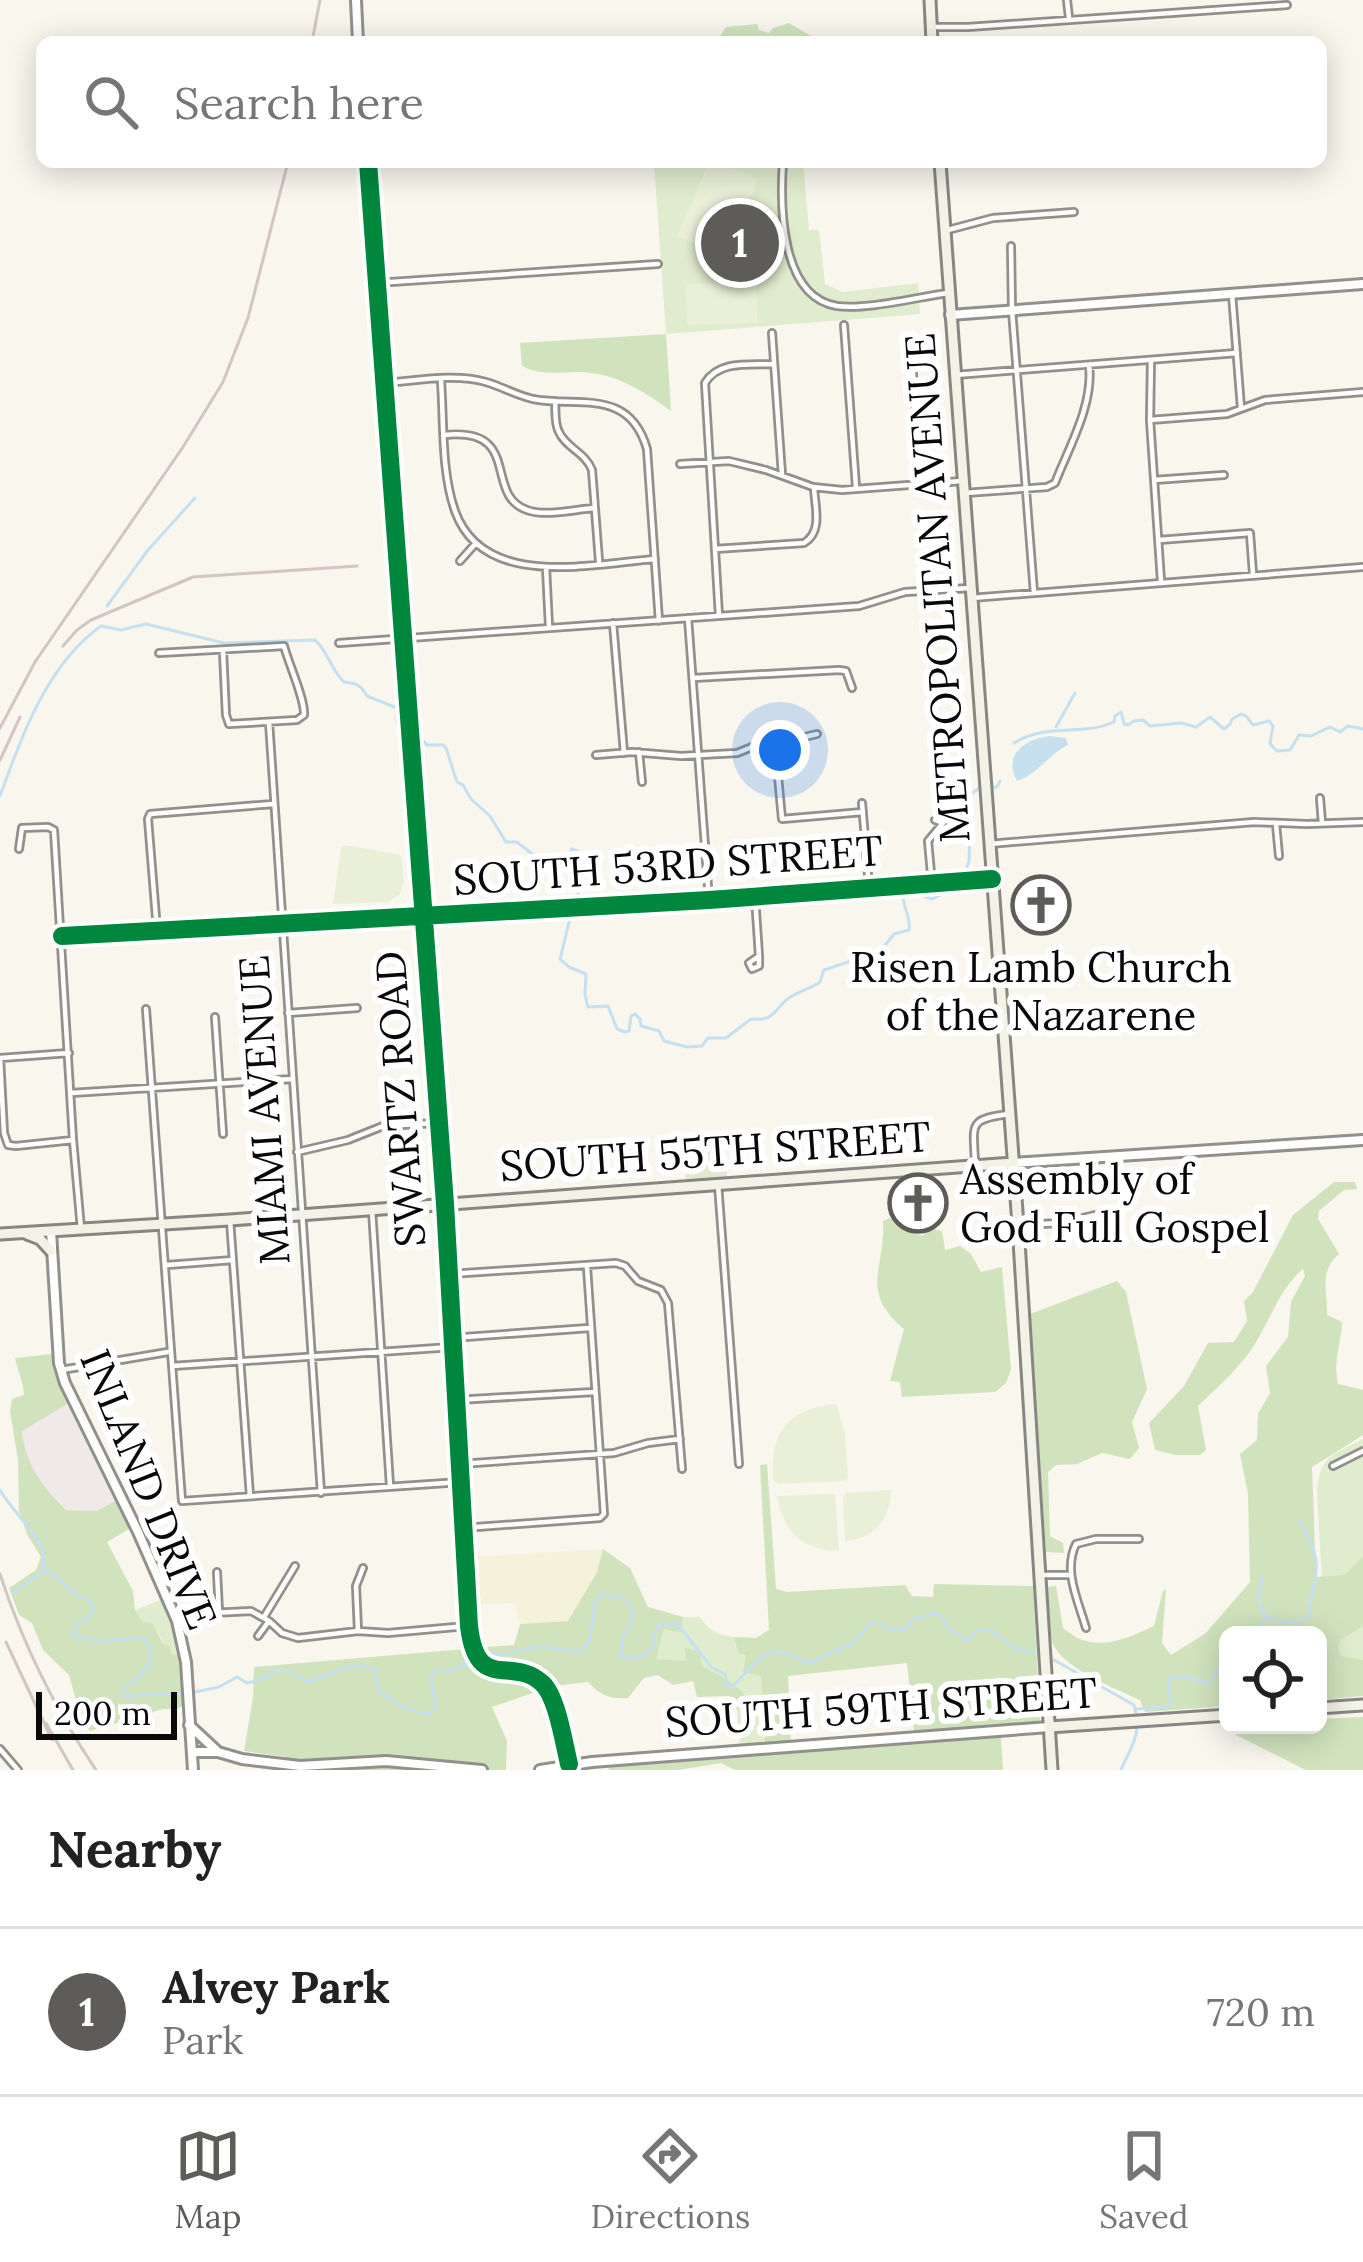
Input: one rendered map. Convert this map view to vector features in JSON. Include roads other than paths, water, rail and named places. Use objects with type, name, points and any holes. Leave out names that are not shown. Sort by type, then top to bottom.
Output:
[{"type":"main road","points":[[930,0],[932,36]]},
{"type":"main road","name":"METROPOLITAN AVENUE","points":[[940,168],[1018,1225],[1052,1770]]},
{"type":"main road","name":"SOUTH 55TH STREET","points":[[0,1234],[1013,1163]]},
{"type":"main road","points":[[22,1232],[40,1239],[51,1251]]},
{"type":"main road","points":[[1327,1707],[1363,1705]]},
{"type":"main road","name":"SOUTH 59TH STREET","points":[[1049,1727],[1219,1715]]},
{"type":"street","points":[[356,0],[358,36]]},
{"type":"street","points":[[1067,0],[1069,20]]},
{"type":"street","points":[[931,27],[1287,4]]},
{"type":"street","name":"SWARTZ ROAD","points":[[368,168],[445,1204],[469,1626]]},
{"type":"street","points":[[783,168],[780,217],[800,281],[819,301],[852,307],[948,293]]},
{"type":"street","points":[[944,231],[994,218],[1074,212]]},
{"type":"street","points":[[1011,246],[1034,594]]},
{"type":"street","points":[[376,283],[658,264]]},
{"type":"street","points":[[950,315],[1363,284]]},
{"type":"street","points":[[1232,294],[1241,409]]},
{"type":"street","points":[[844,325],[856,490]]},
{"type":"street","points":[[772,333],[782,475]]},
{"type":"street","points":[[911,346],[921,485]]},
{"type":"street","points":[[956,375],[1237,353]]},
{"type":"street","points":[[1151,360],[1150,420],[1161,584]]},
{"type":"street","points":[[719,616],[704,390],[713,370],[774,364]]},
{"type":"street","points":[[680,464],[748,465],[814,487],[856,490],[921,485],[1047,487],[1055,483],[1088,398],[1089,364]]},
{"type":"street","points":[[440,379],[448,486],[454,511],[476,543],[502,559],[535,567],[655,560]]},
{"type":"street","points":[[383,383],[487,382],[519,396],[604,403],[627,417],[646,449],[659,621]]},
{"type":"street","points":[[1150,420],[1227,415],[1264,400],[1363,392]]},
{"type":"street","points":[[555,401],[557,430],[588,460],[594,481],[599,563]]},
{"type":"street","points":[[445,435],[470,434],[490,445],[511,498],[529,511],[595,508]]},
{"type":"street","points":[[1154,480],[1224,475]]},
{"type":"street","points":[[715,549],[811,540],[817,529],[814,487]]},
{"type":"street","points":[[1159,540],[1250,533],[1253,575]]},
{"type":"street","points":[[460,561],[476,543]]},
{"type":"street","points":[[546,567],[549,628]]},
{"type":"street","points":[[339,643],[859,606],[905,592],[1034,594],[1363,567]]},
{"type":"street","points":[[688,618],[709,900]]},
{"type":"street","points":[[614,623],[624,753]]},
{"type":"street","points":[[159,653],[284,646],[305,705],[304,715],[297,720],[229,724],[223,651]]},
{"type":"street","points":[[693,678],[839,670],[846,671],[852,688]]},
{"type":"street","name":"MIAMI AVENUE","points":[[269,722],[321,1493]]},
{"type":"street","points":[[596,755],[736,752],[817,734]]},
{"type":"street","points":[[776,744],[782,819],[863,812]]},
{"type":"street","points":[[639,752],[642,782]]},
{"type":"street","points":[[1320,798],[1322,824]]},
{"type":"street","points":[[157,930],[151,814],[274,803]]},
{"type":"street","points":[[862,803],[869,889]]},
{"type":"street","points":[[989,844],[1254,822],[1363,822]]},
{"type":"street","points":[[1276,824],[1280,856]]},
{"type":"street","points":[[19,849],[23,827],[54,830],[81,1229]]},
{"type":"street","points":[[929,837],[932,884]]},
{"type":"street","name":"SOUTH 53RD STREET","points":[[62,936],[992,880]]},
{"type":"street","points":[[755,897],[759,956]]},
{"type":"street","points":[[288,1013],[357,1008]]},
{"type":"street","points":[[146,1010],[182,1501],[461,1482]]},
{"type":"street","points":[[215,1017],[223,1134]]},
{"type":"street","points":[[69,1053],[0,1058],[8,1145],[73,1140]]},
{"type":"street","points":[[71,1093],[292,1079]]},
{"type":"street","points":[[976,1165],[978,1121],[1010,1114]]},
{"type":"street","points":[[297,1151],[348,1140],[382,1126],[439,1123]]},
{"type":"street","name":"SOUTH 55TH STREET","points":[[1013,1163],[1363,1140]]},
{"type":"street","points":[[718,1184],[739,1464]]},
{"type":"street","points":[[372,1210],[390,1486]]},
{"type":"street","points":[[1018,1225],[1062,1223],[1095,1215]]},
{"type":"street","points":[[230,1220],[250,1498]]},
{"type":"street","name":"INLAND DRIVE","points":[[51,1231],[57,1352],[65,1383],[177,1621],[186,1662],[193,1770]]},
{"type":"street","points":[[165,1265],[233,1260]]},
{"type":"street","points":[[464,1528],[604,1514],[587,1264]]},
{"type":"street","points":[[448,1275],[626,1265],[638,1281],[661,1290],[668,1304],[682,1469]]},
{"type":"street","points":[[451,1338],[592,1328]]},
{"type":"street","points":[[172,1366],[452,1347]]},
{"type":"street","points":[[62,1370],[171,1351]]},
{"type":"street","points":[[456,1400],[596,1392]]},
{"type":"street","points":[[460,1464],[601,1455],[680,1439]]},
{"type":"street","points":[[1333,1466],[1363,1451]]},
{"type":"street","points":[[1086,1628],[1071,1575],[1070,1558],[1076,1544],[1096,1539],[1139,1540]]},
{"type":"street","points":[[258,1636],[295,1566]]},
{"type":"street","points":[[358,1631],[356,1586],[363,1568]]},
{"type":"street","points":[[217,1572],[219,1612]]},
{"type":"street","points":[[1041,1575],[1071,1575]]},
{"type":"street","points":[[177,1621],[192,1614],[251,1611],[292,1637],[469,1626],[477,1658],[485,1666],[532,1677],[548,1690],[569,1764]]},
{"type":"street","points":[[190,1725],[218,1751]]},
{"type":"street","name":"SOUTH 59TH STREET","points":[[540,1770],[1049,1727]]},
{"type":"street","points":[[0,1749],[18,1770]]},
{"type":"street","points":[[191,1752],[218,1751],[300,1766]]},
{"type":"street","points":[[283,1770],[386,1761],[482,1770]]},
{"type":"water","points":[[1049,736],[1066,738],[1068,745],[1017,781],[1013,763],[1018,750]]},
{"type":"waterway","points":[[107,606],[195,498]]},
{"type":"waterway","points":[[0,796],[27,726],[51,681],[101,626],[121,630],[146,624],[224,643],[315,640],[344,682],[397,708],[397,723],[405,733]]},
{"type":"waterway","points":[[1056,727],[1075,693]]},
{"type":"waterway","points":[[1014,743],[1040,733],[1101,726],[1114,722],[1121,712],[1128,725],[1143,720],[1150,726],[1181,723],[1196,727],[1210,717],[1224,729],[1241,714],[1253,725],[1269,721],[1273,726],[1270,744],[1277,751],[1290,750],[1299,735],[1311,736],[1330,727],[1340,732],[1348,726],[1363,729]]},
{"type":"waterway","points":[[416,733],[427,745],[446,748],[457,782],[490,816],[506,842],[517,842],[541,861],[557,857],[565,861],[572,849],[580,852],[574,864],[582,882],[574,905]]},
{"type":"waterway","points":[[990,788],[1000,781]]},
{"type":"waterway","points":[[964,874],[970,829],[966,803],[979,788]]},
{"type":"waterway","points":[[571,914],[560,959],[586,974],[588,1007],[608,1006],[617,1029],[625,1032],[635,1014],[641,1026],[659,1031],[664,1041],[687,1047],[702,1046],[708,1038],[726,1038],[751,1019],[771,1015],[786,1000],[820,982],[824,970],[854,960],[856,949],[879,953],[894,934],[909,930],[903,895],[910,891],[932,899],[949,891]]},
{"type":"waterway","points":[[880,955],[908,974]]},
{"type":"waterway","points":[[0,1490],[40,1543],[43,1570]]},
{"type":"waterway","points":[[1265,1616],[1286,1622],[1308,1617],[1316,1558],[1299,1522]]},
{"type":"waterway","points":[[13,1593],[50,1571],[90,1601],[93,1611],[75,1626],[73,1636],[99,1641],[143,1638],[150,1647],[151,1662],[123,1688],[123,1696],[180,1693]]},
{"type":"waterway","points":[[1262,1578],[1258,1599],[1265,1616],[1262,1626]]},
{"type":"waterway","points":[[491,1653],[545,1647],[580,1652],[590,1640],[595,1601],[603,1594],[626,1600],[633,1610],[621,1657],[647,1653],[657,1626],[677,1623],[732,1687],[768,1654],[783,1653],[813,1662],[853,1643],[869,1624],[879,1622],[889,1629],[905,1630],[911,1620],[935,1613],[967,1641],[976,1631],[991,1630],[1016,1649],[1034,1653]]},
{"type":"waterway","points":[[1054,1660],[1134,1705],[1136,1714]]},
{"type":"waterway","points":[[195,1692],[237,1677],[247,1683],[281,1670],[308,1682],[366,1666],[375,1669],[377,1688],[389,1698],[431,1714],[436,1707],[431,1677],[435,1671],[455,1670],[463,1664],[475,1667]]},
{"type":"waterway","points":[[1136,1709],[1166,1707],[1171,1702],[1168,1681],[1172,1677],[1209,1684],[1219,1668]]},
{"type":"waterway","points":[[1121,1770],[1137,1729]]},
{"type":"railway","points":[[313,36],[320,0]]},
{"type":"railway","points":[[0,728],[35,662],[223,382],[248,318],[286,168]]},
{"type":"railway","points":[[63,646],[91,620],[193,577],[357,566]]},
{"type":"railway","points":[[0,760],[20,717]]},
{"type":"railway","points":[[0,1574],[41,1676],[96,1770]]},
{"type":"railway","points":[[6,1642],[52,1740]]},
{"type":"railway","points":[[46,1723],[73,1770]]},
{"type":"place","name":"Alvey Park","points":[[740,243]]},
{"type":"place","name":"Risen Lamb Church of the Nazarene","points":[[1041,905]]},
{"type":"place","name":"Assembly of God Full Gospel","points":[[918,1203]]}]
